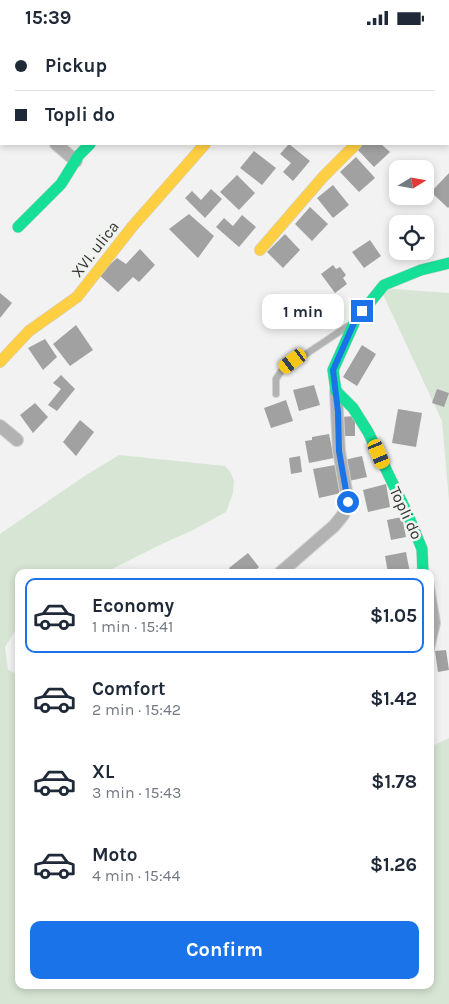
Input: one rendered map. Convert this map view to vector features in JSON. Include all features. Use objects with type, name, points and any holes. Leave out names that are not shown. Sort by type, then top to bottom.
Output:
[{"type":"street","points":[[57,145],[76,161]]},
{"type":"street","points":[[18,227],[62,184],[76,161],[89,145]]},
{"type":"street","name":"XVI. ulica","points":[[0,362],[29,331],[76,297],[92,280],[132,227],[203,145]]},
{"type":"street","points":[[260,250],[323,177],[355,145]]},
{"type":"street","points":[[285,569],[334,526],[343,515],[348,502],[339,451],[333,370],[355,321],[384,285],[449,263]]},
{"type":"street","name":"Topli do","points":[[336,391],[353,408],[368,432],[408,515],[422,549],[422,569]]},
{"type":"street","points":[[0,426],[17,440]]},
{"type":"lane","points":[[276,394],[276,379],[282,370],[355,321]]},
{"type":"lane","points":[[422,549],[427,569]]},
{"type":"lane","points":[[434,609],[436,623],[434,633]]},
{"type":"green space","points":[[380,288],[449,293],[449,501],[442,421]]},
{"type":"green space","points":[[119,455],[225,466],[231,473],[234,481],[233,493],[226,512],[112,569],[15,569],[15,631],[5,647],[8,670],[15,673],[15,989],[434,989],[434,745],[449,738],[449,1004],[0,1004],[0,534],[86,475]]},
{"type":"building","points":[[290,145],[310,161],[293,181],[283,172],[291,163],[280,154]]},
{"type":"building","points":[[362,145],[382,145],[390,152],[374,167],[357,149]]},
{"type":"building","points":[[254,151],[276,168],[262,185],[240,168]]},
{"type":"building","points":[[356,157],[375,178],[359,192],[340,172]]},
{"type":"building","points":[[449,173],[448,208],[434,195],[434,189]]},
{"type":"building","points":[[237,175],[255,193],[239,210],[220,192]]},
{"type":"building","points":[[333,185],[349,205],[333,218],[317,198]]},
{"type":"building","points":[[211,189],[222,199],[205,218],[185,198],[192,191],[201,200]]},
{"type":"building","points":[[310,207],[328,224],[312,241],[295,224]]},
{"type":"building","points":[[189,214],[214,236],[198,258],[169,229]]},
{"type":"building","points":[[242,215],[256,227],[239,247],[216,227],[224,218],[233,226]]},
{"type":"building","points":[[285,234],[300,250],[283,268],[267,252]]},
{"type":"building","points":[[370,240],[381,256],[364,268],[352,252]]},
{"type":"building","points":[[140,249],[155,265],[139,282],[133,277],[118,292],[99,275],[117,258],[126,264]]},
{"type":"building","points":[[333,265],[336,269],[340,267],[346,275],[343,278],[347,284],[335,293],[321,274]]},
{"type":"building","points":[[0,293],[12,303],[0,318]]},
{"type":"building","points":[[76,325],[93,350],[70,366],[53,344]]},
{"type":"building","points":[[45,339],[57,357],[43,370],[28,348]]},
{"type":"building","points":[[362,345],[376,354],[357,386],[343,377]]},
{"type":"building","points":[[61,375],[75,389],[57,411],[48,405],[61,389],[53,383]]},
{"type":"building","points":[[314,385],[320,405],[299,411],[293,390]]},
{"type":"building","points":[[437,389],[449,393],[444,407],[432,403]]},
{"type":"building","points":[[286,400],[293,421],[271,428],[264,408]]},
{"type":"building","points":[[35,403],[48,417],[33,433],[20,415]]},
{"type":"building","points":[[398,409],[422,413],[416,447],[392,443]]},
{"type":"building","points":[[355,416],[355,436],[342,436],[341,417]]},
{"type":"building","points":[[80,420],[94,432],[76,456],[63,442]]},
{"type":"building","points":[[329,434],[334,458],[309,463],[305,441],[312,440],[312,437]]},
{"type":"building","points":[[300,456],[302,472],[291,474],[289,458]]},
{"type":"building","points":[[362,456],[367,477],[349,481],[344,460]]},
{"type":"building","points":[[335,465],[341,493],[319,498],[313,469]]},
{"type":"building","points":[[386,484],[390,507],[368,512],[363,490]]},
{"type":"building","points":[[402,517],[406,537],[391,540],[387,520]]},
{"type":"building","points":[[406,552],[409,569],[387,569],[385,556]]},
{"type":"building","points":[[248,553],[259,567],[257,569],[229,568]]},
{"type":"building","points":[[446,650],[449,670],[438,672],[435,651]]},
{"type":"traffic: fast","points":[[18,227],[61,184],[79,155],[89,145]]},
{"type":"traffic: fast","points":[[423,569],[422,549],[408,515],[368,432],[353,408],[336,391],[333,370],[355,321],[384,285],[421,270],[449,263]]},
{"type":"traffic: slow","points":[[0,362],[29,331],[77,297],[132,227],[204,145]]},
{"type":"traffic: slow","points":[[260,250],[323,177],[355,145]]},
{"type":"route","points":[[348,502],[339,451],[338,412],[333,370],[355,321],[362,311]]}]
